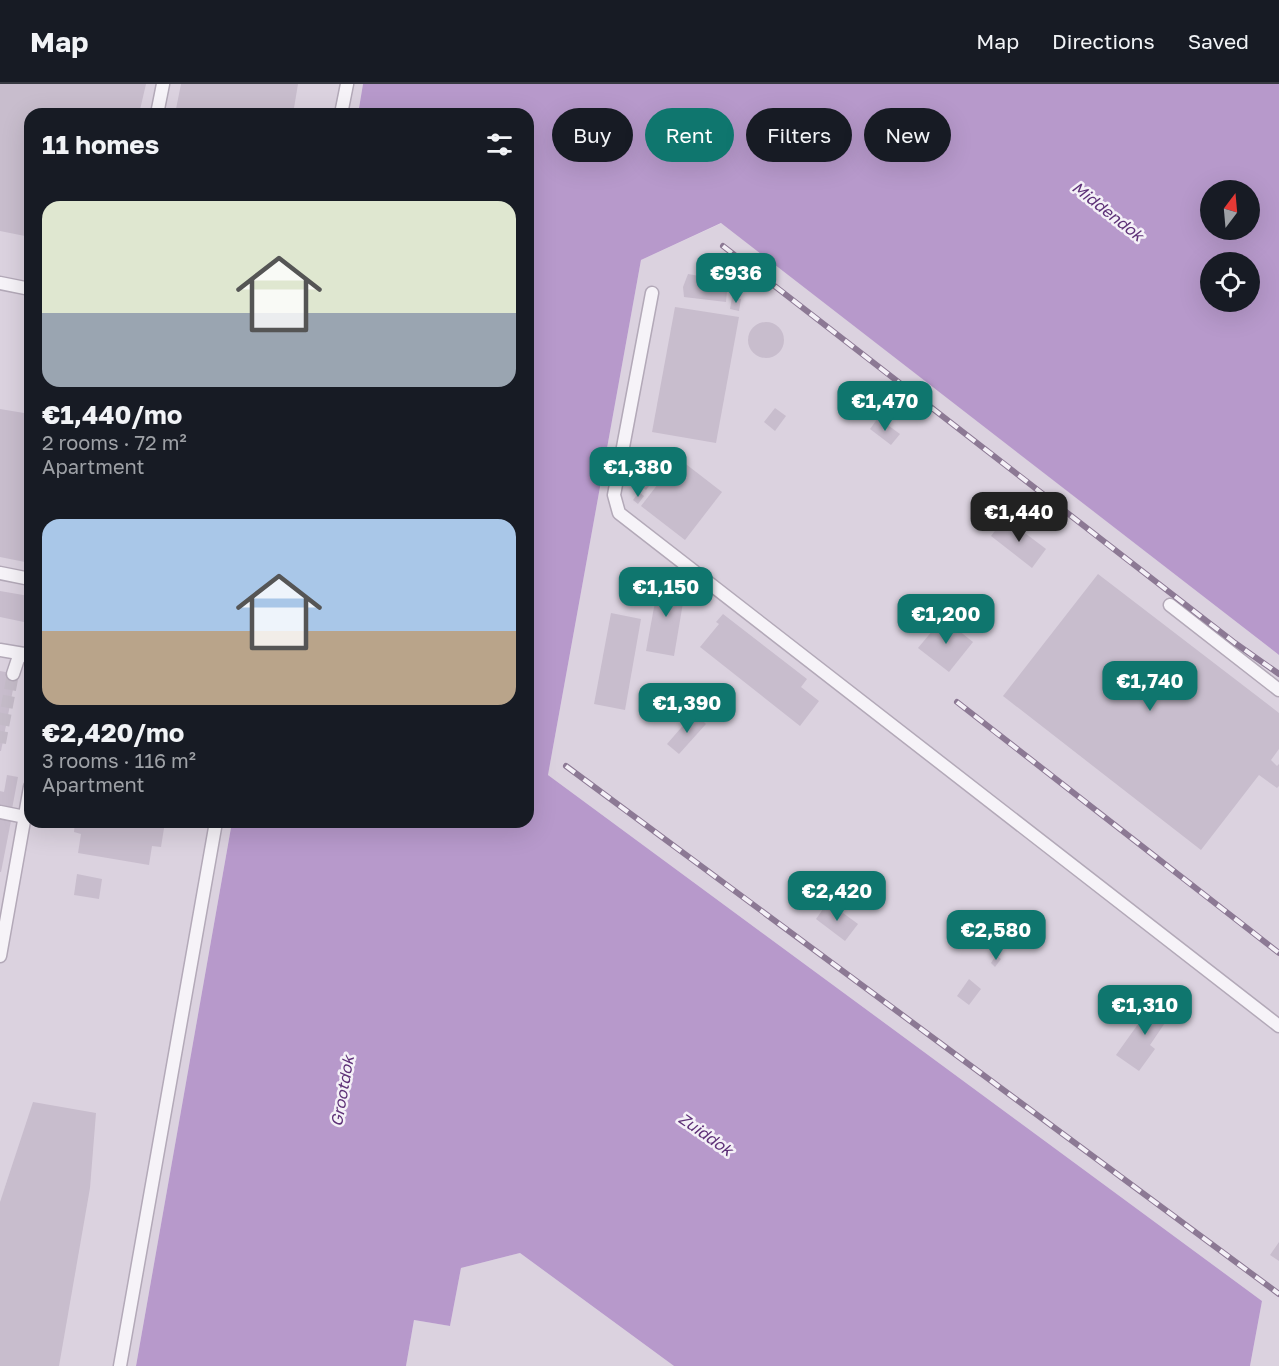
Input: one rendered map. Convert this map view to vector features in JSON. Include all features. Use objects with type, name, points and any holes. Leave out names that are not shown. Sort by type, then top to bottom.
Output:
[{"type":"street","points":[[157,108],[163,84]]},
{"type":"street","points":[[342,108],[347,84]]},
{"type":"street","points":[[0,283],[24,288]]},
{"type":"street","points":[[652,293],[614,495],[619,513],[1279,1026]]},
{"type":"street","points":[[0,573],[24,578]]},
{"type":"street","points":[[1170,605],[1279,690]]},
{"type":"street","points":[[0,650],[24,655]]},
{"type":"street","points":[[13,674],[18,659],[24,656]]},
{"type":"street","points":[[0,812],[24,817]]},
{"type":"street","points":[[0,956],[24,823]]},
{"type":"street","points":[[120,1366],[215,828]]},
{"type":"shaded area","points":[[0,84],[363,84],[359,108],[24,108],[24,828],[231,828],[136,1366],[0,1366]]},
{"type":"shaded area","points":[[722,223],[1279,655],[1279,1366],[1250,1366],[1262,1301],[548,775],[641,260]]},
{"type":"shaded area","points":[[520,1253],[674,1366],[406,1366],[414,1320],[450,1326],[461,1268]]},
{"type":"water","points":[[363,84],[1279,84],[1279,655],[721,223],[641,260],[548,775],[1262,1301],[1250,1366],[674,1366],[520,1253],[461,1268],[450,1326],[414,1320],[406,1366],[136,1366],[231,828],[534,828],[534,108],[359,108]]},
{"type":"building","points":[[0,84],[146,84],[140,108],[24,108],[24,236],[0,231]]},
{"type":"building","points":[[181,84],[298,84],[294,108],[176,108]]},
{"type":"building","points":[[688,274],[728,281],[726,302],[684,297],[683,287]]},
{"type":"building","points":[[732,297],[741,299],[739,311],[730,309]]},
{"type":"building","points":[[675,307],[739,317],[716,443],[652,432]]},
{"type":"building","points":[[766,322],[779,327],[784,340],[779,353],[766,358],[753,353],[748,340],[753,327]]},
{"type":"building","points":[[775,408],[786,416],[775,431],[764,422]]},
{"type":"building","points":[[0,409],[24,413],[24,562],[0,557]]},
{"type":"building","points":[[878,418],[900,434],[891,445],[870,429]]},
{"type":"building","points":[[678,458],[722,492],[685,540],[641,506]]},
{"type":"building","points":[[647,467],[658,475],[646,490],[636,482]]},
{"type":"building","points":[[639,492],[644,496],[638,504],[633,500]]},
{"type":"building","points":[[1005,518],[1046,549],[1032,568],[991,536]]},
{"type":"building","points":[[1098,574],[1279,713],[1279,749],[1271,760],[1277,766],[1279,764],[1279,786],[1277,788],[1259,775],[1201,850],[1003,696]]},
{"type":"building","points":[[659,580],[686,585],[674,656],[646,651]]},
{"type":"building","points":[[0,591],[24,595],[24,622],[0,617]]},
{"type":"building","points":[[611,613],[641,619],[625,710],[594,704]]},
{"type":"building","points":[[723,614],[807,679],[801,687],[819,701],[800,726],[700,647],[719,624],[716,622]]},
{"type":"building","points":[[943,618],[973,642],[949,672],[918,648]]},
{"type":"building","points":[[0,671],[16,674],[1,751],[0,751]]},
{"type":"building","points":[[694,713],[706,724],[679,754],[667,744]]},
{"type":"building","points":[[7,775],[18,777],[12,809],[0,807],[0,791],[4,792]]},
{"type":"building","points":[[0,818],[11,821],[1,872],[0,872]]},
{"type":"building","points":[[74,828],[164,828],[161,847],[152,846],[149,865],[78,853],[81,834],[74,832]]},
{"type":"building","points":[[77,874],[102,879],[99,899],[74,895]]},
{"type":"building","points":[[828,902],[858,924],[845,941],[816,919]]},
{"type":"building","points":[[996,955],[1001,959],[995,967],[991,963]]},
{"type":"building","points":[[969,979],[981,989],[969,1005],[957,996]]},
{"type":"building","points":[[1156,999],[1173,1011],[1150,1045],[1155,1049],[1139,1071],[1116,1055]]},
{"type":"building","points":[[33,1102],[96,1113],[90,1188],[59,1366],[0,1366],[0,1202]]},
{"type":"building","points":[[1279,1242],[1279,1261],[1270,1255]]},
{"type":"tunnel","points":[[0,743],[13,674]]},
{"type":"railway","points":[[723,246],[1235,643],[1279,674]]},
{"type":"railway","points":[[957,702],[1279,953]]},
{"type":"railway","points":[[566,766],[1279,1294]]},
{"type":"water label","name":"Middendok","points":[[1108,211]]},
{"type":"water label","name":"Grootdok","points":[[342,1091]]},
{"type":"water label","name":"Zuiddok","points":[[706,1134]]}]
